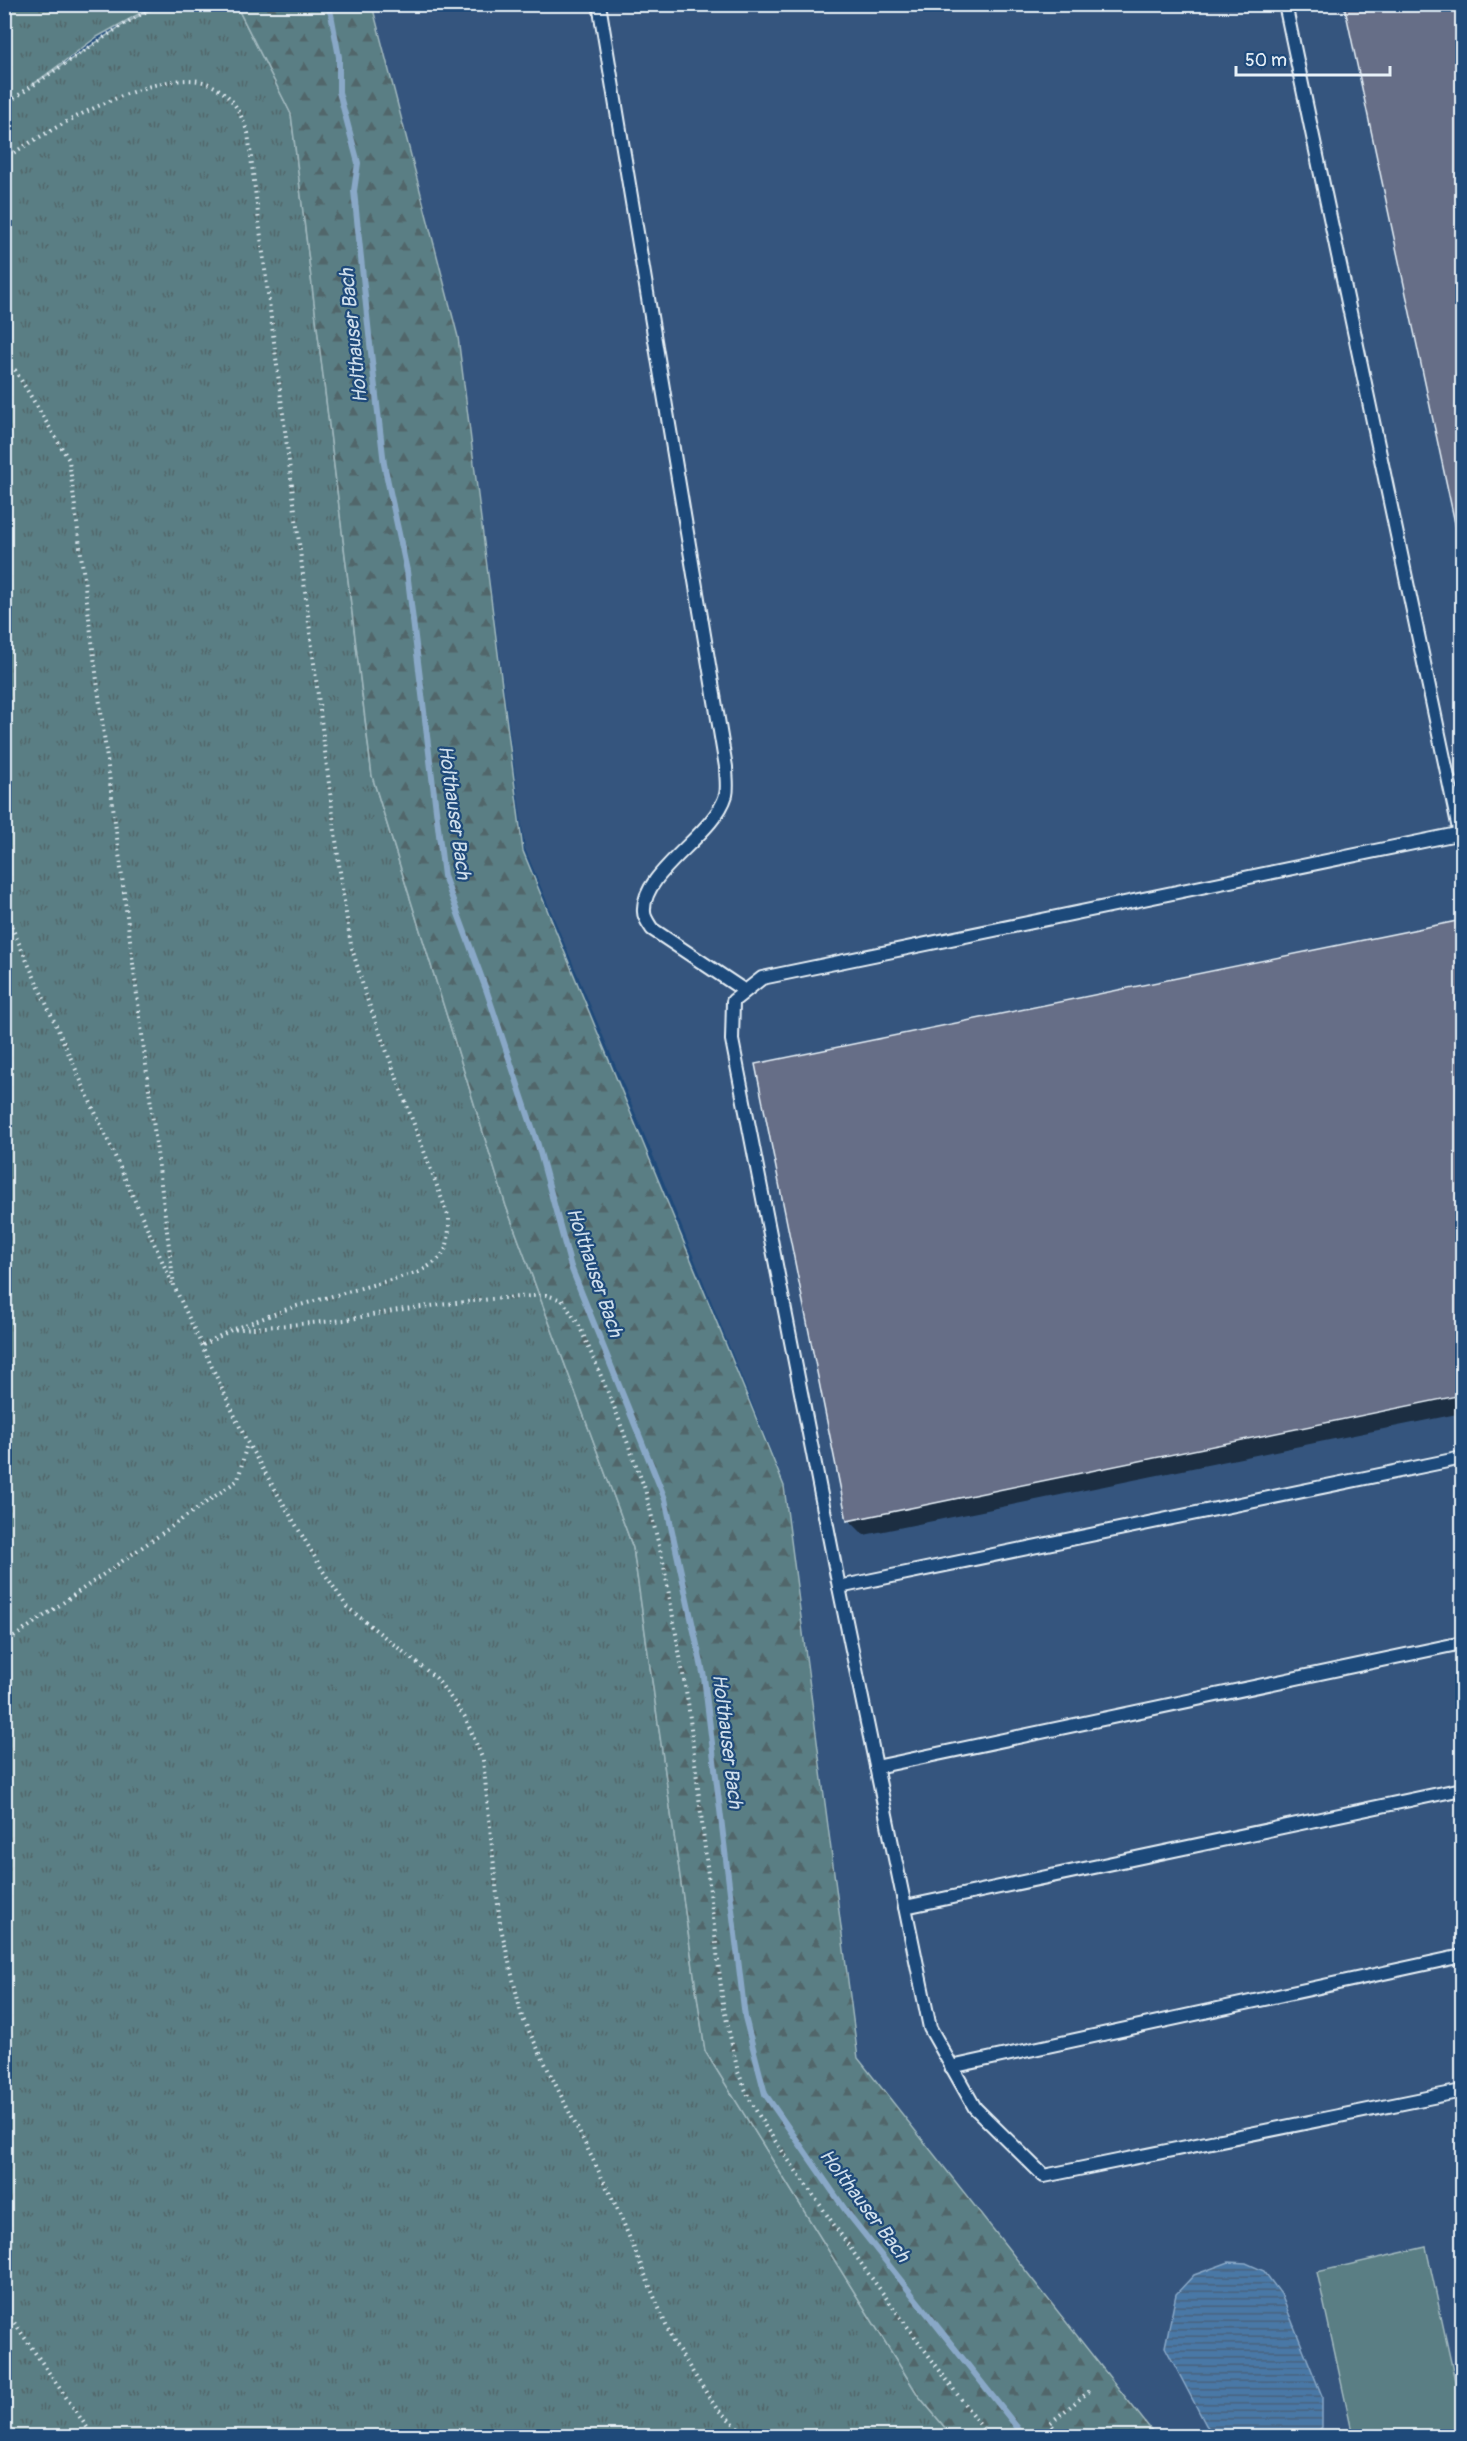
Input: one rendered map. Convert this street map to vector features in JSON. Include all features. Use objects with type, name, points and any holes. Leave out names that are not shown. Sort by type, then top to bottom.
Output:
[{"type":"lane","points":[[599,4],[726,767],[726,795],[713,819],[652,884],[645,898],[643,914],[652,929],[745,991]]},
{"type":"lane","points":[[1285,4],[1461,834],[762,978],[733,1001],[732,1040],[839,1587],[930,2028],[975,2108],[1044,2176],[1462,2091]]},
{"type":"lane","points":[[839,1587],[1462,1458]]},
{"type":"lane","points":[[876,1767],[1462,1643]]},
{"type":"lane","points":[[905,1907],[1462,1789]]},
{"type":"lane","points":[[951,2067],[1462,1956]]},
{"type":"path","points":[[4,105],[121,26],[159,4]]},
{"type":"path","points":[[4,159],[52,129],[96,106],[159,83],[189,81],[207,83],[238,106],[248,133],[351,945],[366,996],[449,1218],[449,1242],[437,1262],[419,1272],[293,1307],[231,1330],[204,1345]]},
{"type":"path","points":[[4,365],[15,370],[69,459],[174,1286]]},
{"type":"path","points":[[4,910],[247,1442],[322,1571],[347,1607],[436,1678],[465,1717],[483,1761],[500,1924],[522,2017],[618,2210],[673,2342],[717,2409],[748,2436]]},
{"type":"path","points":[[231,1330],[345,1320],[404,1309],[480,1300],[546,1295],[562,1300],[579,1325],[613,1404],[645,1489],[663,1566],[688,1702],[723,2004],[738,2072],[748,2098],[766,2128],[865,2269],[988,2436]]},
{"type":"path","points":[[4,1644],[238,1480],[247,1442]]},
{"type":"path","points":[[4,2308],[93,2436]]},
{"type":"path","points":[[1061,2436],[1050,2423],[1092,2389]]},
{"type":"shaded area","points":[[372,5],[1462,5],[1462,2436],[1156,2436],[859,2058],[785,1486],[657,1165],[525,849],[458,337]]},
{"type":"shaded area","points":[[1229,2262],[1246,2263],[1264,2271],[1281,2294],[1322,2396],[1322,2427],[1314,2436],[1215,2436],[1206,2425],[1165,2347],[1176,2294],[1194,2275]]},
{"type":"green space","points":[[5,5],[155,5],[97,37],[32,85],[121,26],[158,5],[236,5],[291,114],[372,776],[506,1206],[633,1548],[705,2051],[918,2395],[952,2436],[716,2436],[714,2433],[709,2436],[5,2436]]},
{"type":"green space","points":[[236,5],[372,5],[458,337],[523,851],[784,1486],[858,2058],[1156,2436],[952,2436],[918,2395],[705,2051],[633,1548],[506,1206],[372,776],[291,114]]},
{"type":"green space","points":[[1426,2247],[1462,2413],[1462,2436],[1353,2436],[1317,2272]]},
{"type":"building","points":[[1344,4],[1462,4],[1462,556]]},
{"type":"building","points":[[1462,920],[1462,1395],[847,1521],[755,1064]]},
{"type":"waterway","name":"Holthauser Bach","points":[[326,4],[331,14],[339,57],[339,92],[358,163],[354,191],[384,464],[407,571],[444,876],[487,992],[538,1145],[571,1267],[665,1499],[704,1677],[745,2017],[765,2094],[846,2211],[1024,2436]]}]
